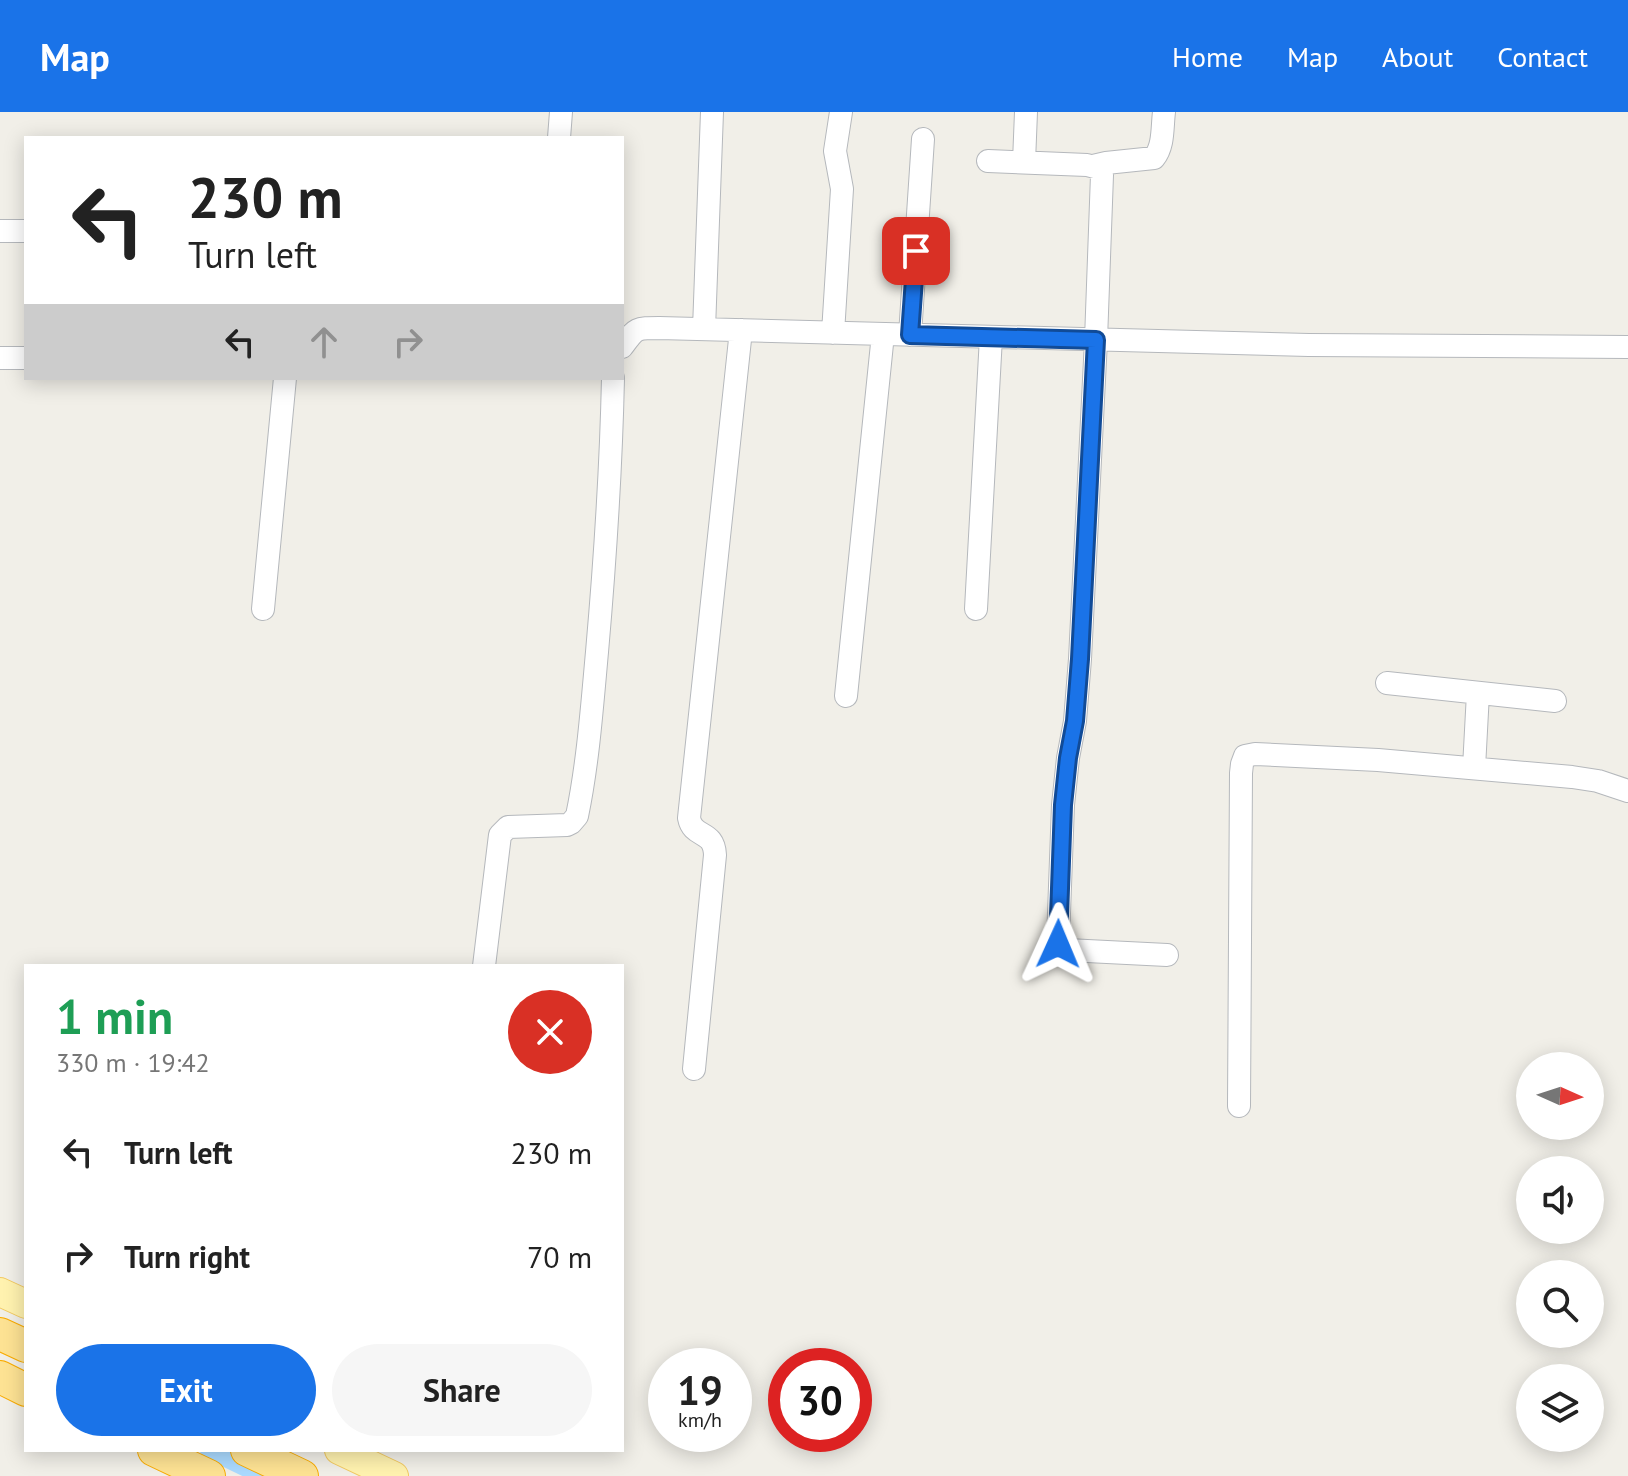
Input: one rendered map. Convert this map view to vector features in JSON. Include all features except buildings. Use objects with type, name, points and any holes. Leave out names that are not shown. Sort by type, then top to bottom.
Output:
[{"type":"highway","points":[[0,1334],[24,1345]]},
{"type":"highway","points":[[0,1377],[24,1389]]},
{"type":"highway","points":[[158,1452],[209,1476]]},
{"type":"highway","points":[[251,1452],[302,1476]]},
{"type":"main road","points":[[0,1292],[24,1303]]},
{"type":"main road","points":[[343,1452],[394,1476]]},
{"type":"street","points":[[559,136],[561,112]]},
{"type":"street","points":[[704,329],[712,112]]},
{"type":"street","points":[[833,333],[842,189],[835,151],[841,112]]},
{"type":"street","points":[[1024,162],[1026,112]]},
{"type":"street","points":[[988,161],[1093,166],[1154,158],[1161,145],[1164,112]]},
{"type":"street","points":[[910,335],[923,139]]},
{"type":"street","points":[[1093,166],[1101,172],[1102,181],[1096,340],[1080,659],[1063,805],[1058,944],[1067,950],[1167,955]]},
{"type":"street","points":[[0,231],[24,231]]},
{"type":"street","points":[[626,336],[650,328],[1309,345],[1628,347]]},
{"type":"street","points":[[694,1069],[715,855],[711,839],[694,829],[689,818],[741,330]]},
{"type":"street","points":[[846,696],[883,334]]},
{"type":"street","points":[[976,609],[991,337]]},
{"type":"street","points":[[0,358],[24,358]]},
{"type":"street","points":[[263,609],[285,380]]},
{"type":"street","points":[[484,964],[500,835],[508,827],[567,825],[577,816],[592,709],[607,541],[613,380]]},
{"type":"street","points":[[1387,683],[1555,701]]},
{"type":"street","points":[[1474,768],[1478,693]]},
{"type":"street","points":[[1239,1106],[1241,773],[1245,756],[1378,760],[1474,768],[1589,779],[1628,791]]},
{"type":"waterway","points":[[213,1452],[263,1476]]},
{"type":"route","points":[[916,251],[910,335],[1096,340],[1080,659],[1075,721],[1065,779],[1058,944]]}]
